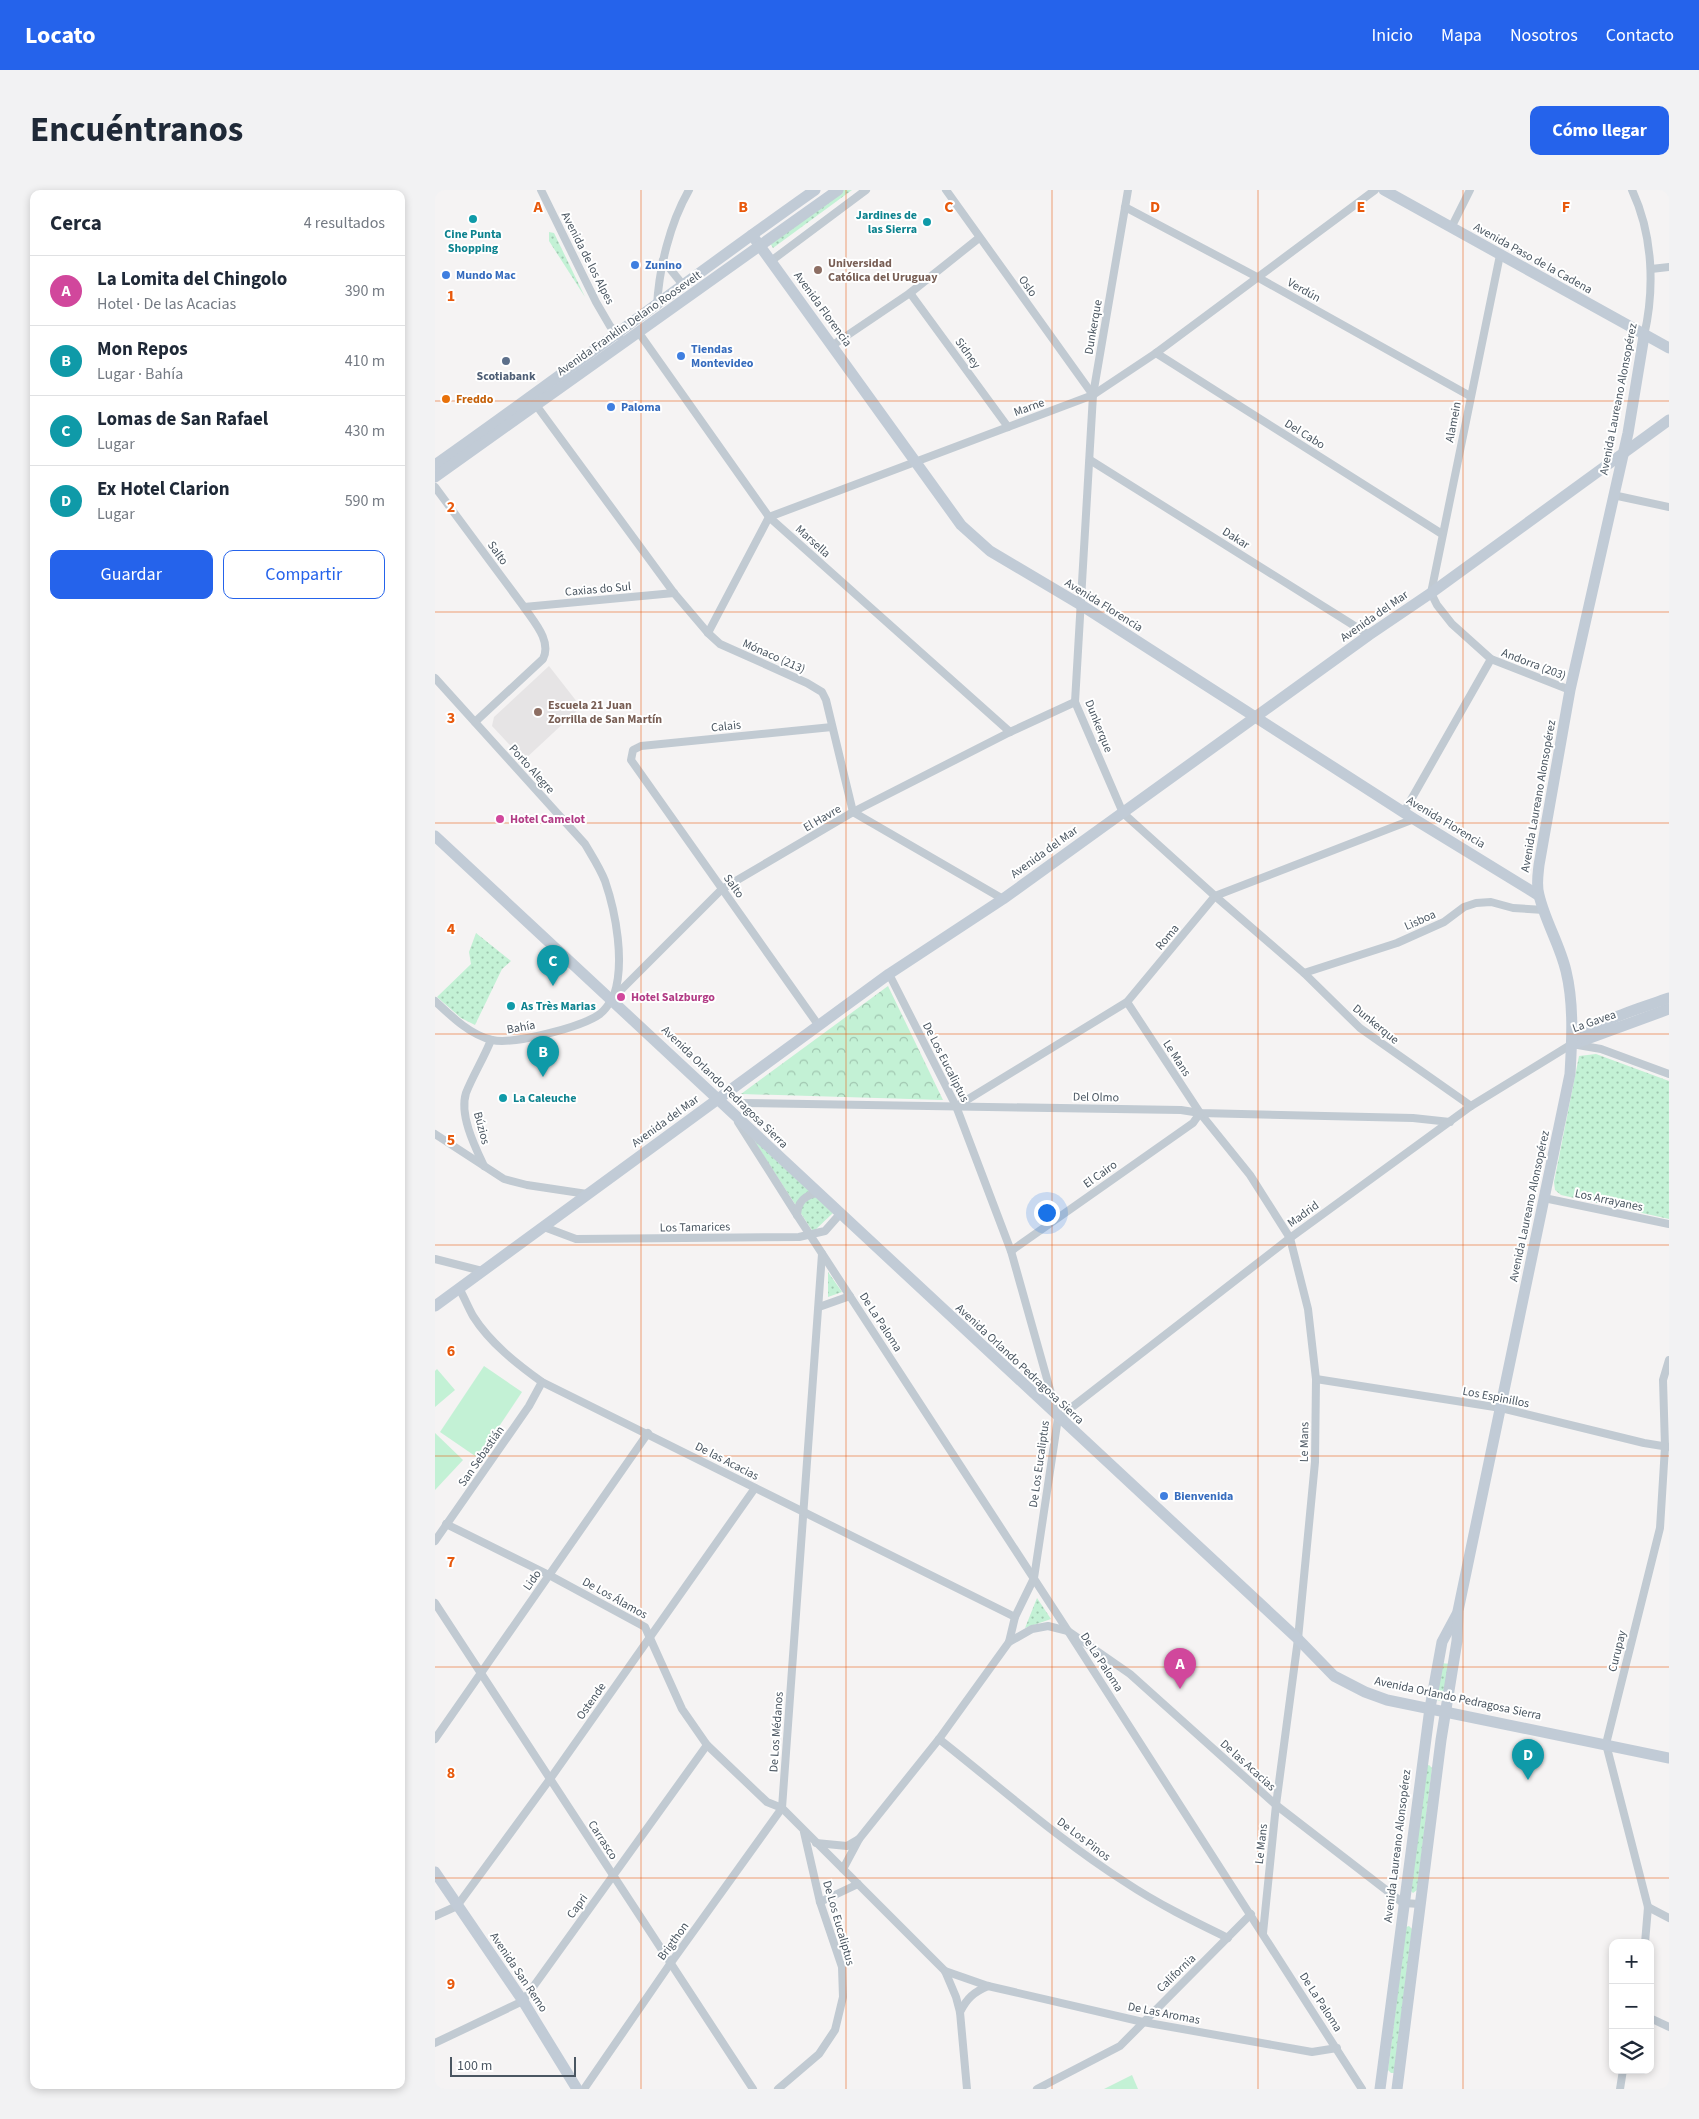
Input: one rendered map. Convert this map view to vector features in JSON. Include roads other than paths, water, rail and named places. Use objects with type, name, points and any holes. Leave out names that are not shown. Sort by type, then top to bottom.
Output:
[{"type":"street","name":"Avenida de los Alpes","points":[[541,190],[610,326],[622,338]]},
{"type":"street","points":[[679,190],[682,201]]},
{"type":"street","points":[[657,306],[663,260],[682,201],[689,190]]},
{"type":"street","name":"Avenida Franklin Delano Roosevelt","points":[[435,478],[536,405],[622,338],[683,285],[815,190]]},
{"type":"street","name":"Avenida Franklin Delano Roosevelt","points":[[435,465],[622,338],[639,333],[837,190]]},
{"type":"street","points":[[771,261],[866,190]]},
{"type":"street","name":"Oslo","points":[[946,190],[1093,395]]},
{"type":"street","name":"Dunkerque","points":[[1128,190],[1093,395],[1075,702],[1123,813],[1304,973],[1360,1028],[1471,1106]]},
{"type":"street","name":"Marne","points":[[769,517],[1093,395],[1156,353],[1375,190]]},
{"type":"street","name":"Avenida Paso de la Cadena","points":[[1384,190],[1644,336],[1669,348]]},
{"type":"street","points":[[1451,228],[1471,190]]},
{"type":"street","name":"Avenida Laureano Alonsopérez","points":[[1397,2089],[1458,1611],[1570,1074],[1572,1044],[1571,1004],[1567,973],[1555,935],[1538,895],[1537,881],[1570,690],[1624,453],[1650,303],[1651,269],[1642,219],[1632,190]]},
{"type":"street","name":"Verdún","points":[[1125,207],[1257,277],[1470,396]]},
{"type":"street","name":"Avenida Florencia","points":[[752,235],[961,524],[989,551],[1081,606],[1409,816],[1538,895]]},
{"type":"street","points":[[833,346],[910,293],[979,238]]},
{"type":"street","name":"Alamein","points":[[1431,593],[1500,255]]},
{"type":"street","points":[[663,260],[683,285]]},
{"type":"street","points":[[1651,269],[1669,267]]},
{"type":"street","name":"Sidney","points":[[910,293],[1008,427]]},
{"type":"street","name":"Marsella","points":[[639,333],[769,517],[1010,732]]},
{"type":"street","name":"Del Cabo","points":[[1156,353],[1442,534]]},
{"type":"street","name":"Mónaco (213)","points":[[536,405],[674,593],[708,633],[720,644],[807,683],[822,692],[826,700],[853,812]]},
{"type":"street","name":"Avenida del Mar","points":[[435,1306],[889,974],[1003,899],[1669,420]]},
{"type":"street","name":"Dakar","points":[[1090,460],[1369,635]]},
{"type":"street","name":"Salto","points":[[435,487],[524,607],[544,641],[546,653],[543,660],[475,722]]},
{"type":"street","points":[[1613,495],[1669,508]]},
{"type":"street","points":[[708,633],[769,517]]},
{"type":"street","name":"Caxias do Sul","points":[[524,607],[674,593]]},
{"type":"street","name":"Andorra (203)","points":[[1431,593],[1437,605],[1452,624],[1491,659],[1570,690]]},
{"type":"street","points":[[1409,816],[1491,659]]},
{"type":"street","name":"Porto Alegre","points":[[435,678],[585,844],[604,880],[614,916],[618,952],[617,984],[612,999]]},
{"type":"street","name":"El Havre","points":[[612,999],[722,889],[853,812],[1010,732],[1075,702]]},
{"type":"street","name":"Calais","points":[[631,760],[633,750],[641,746],[832,726]]},
{"type":"street","name":"Salto","points":[[631,760],[819,1026]]},
{"type":"street","points":[[853,812],[1003,899]]},
{"type":"street","name":"Roma","points":[[956,1106],[1127,1002],[1215,896],[1409,816]]},
{"type":"street","name":"Avenida Orlando Pedragosa Sierra","points":[[435,836],[612,999],[1058,1418],[1298,1639],[1334,1676],[1387,1700],[1669,1758]]},
{"type":"street","name":"Lisboa","points":[[1304,973],[1397,943],[1444,922],[1464,907],[1476,903],[1491,902],[1513,908],[1543,910]]},
{"type":"street","name":"De Los Eucaliptus","points":[[843,1869],[859,1839],[939,1739],[1009,1642],[1015,1617],[1034,1578],[1058,1418],[1011,1251],[956,1106],[889,974]]},
{"type":"street","name":"La Gavea","points":[[1572,1044],[1585,1032],[1607,1020],[1669,998]]},
{"type":"street","name":"Bahía","points":[[435,1001],[457,1021],[491,1040],[508,1042],[566,1029],[599,1014],[612,999]]},
{"type":"street","name":"Le Mans","points":[[1127,1002],[1200,1113],[1250,1175],[1290,1238],[1308,1309],[1316,1379],[1315,1462],[1298,1639],[1276,1805],[1263,1933]]},
{"type":"street","name":"La Gavea","points":[[1572,1044],[1669,1008]]},
{"type":"street","name":"Búzios","points":[[484,1166],[473,1142],[466,1118],[465,1094],[491,1040]]},
{"type":"street","points":[[1572,1044],[1601,1049],[1669,1074]]},
{"type":"street","name":"Madrid","points":[[1058,1418],[1290,1238],[1471,1106],[1572,1044]]},
{"type":"street","name":"Del Olmo","points":[[741,1103],[1181,1110],[1200,1113],[1403,1118],[1450,1122]]},
{"type":"street","name":"El Cairo","points":[[1011,1251],[1193,1122],[1200,1113]]},
{"type":"street","name":"De La Paloma","points":[[733,1114],[1251,1914],[1362,2089]]},
{"type":"street","points":[[435,1134],[504,1179],[527,1185],[587,1194]]},
{"type":"street","points":[[797,1215],[800,1202],[805,1197],[817,1193]]},
{"type":"street","name":"Los Arrayanes","points":[[1544,1198],[1669,1224]]},
{"type":"street","points":[[820,1251],[825,1231],[840,1214]]},
{"type":"street","name":"Los Tamarices","points":[[544,1226],[576,1239],[811,1235],[825,1231]]},
{"type":"street","name":"De Los Médanos","points":[[782,1808],[819,1307],[820,1251]]},
{"type":"street","points":[[435,1259],[482,1271]]},
{"type":"street","name":"De las Acacias","points":[[459,1288],[473,1316],[493,1340],[516,1362],[543,1382],[1015,1617]]},
{"type":"street","points":[[819,1307],[850,1296]]},
{"type":"street","name":"Curupay","points":[[1645,1939],[1648,1908],[1606,1744],[1660,1528],[1667,1447],[1663,1380],[1669,1360]]},
{"type":"street","name":"Los Espinillos","points":[[1316,1379],[1501,1408],[1667,1447]]},
{"type":"street","name":"San Sebastián","points":[[435,1541],[529,1406],[543,1382]]},
{"type":"street","name":"Lido","points":[[435,1739],[647,1433]]},
{"type":"street","name":"Ostende","points":[[435,1916],[457,1906],[550,1780],[755,1488]]},
{"type":"street","name":"De Los Álamos","points":[[446,1524],[645,1627],[682,1709],[707,1745],[767,1802],[782,1808]]},
{"type":"street","name":"Carrasco","points":[[435,1603],[753,2089]]},
{"type":"street","name":"Avenida Laureano Alonsopérez","points":[[1380,2089],[1430,1708],[1442,1642],[1458,1611]]},
{"type":"street","points":[[1009,1642],[1032,1629],[1048,1626],[1068,1631]]},
{"type":"street","name":"De las Acacias","points":[[1068,1631],[1130,1674],[1276,1805],[1403,1903]]},
{"type":"street","points":[[1439,1658],[1453,1660]]},
{"type":"street","name":"De Los Pinos","points":[[939,1739],[1086,1855],[1125,1882],[1160,1903],[1228,1938]]},
{"type":"street","name":"Capri","points":[[435,2043],[523,2001],[707,1745]]},
{"type":"street","points":[[1423,1757],[1438,1759]]},
{"type":"street","points":[[782,1808],[945,1971],[960,2012],[967,2089]]},
{"type":"street","name":"Brigthon","points":[[584,2089],[670,1964],[782,1808]]},
{"type":"street","name":"De Los Eucaliptus","points":[[778,2089],[819,2054],[835,2030],[843,1997],[842,1968],[820,1902],[803,1830]]},
{"type":"street","points":[[817,1843],[847,1846],[859,1839]]},
{"type":"street","name":"Avenida San Remo","points":[[435,1872],[523,2001],[577,2089]]},
{"type":"street","points":[[820,1902],[858,1884]]},
{"type":"street","points":[[1403,1903],[1420,1904]]},
{"type":"street","points":[[1648,1908],[1669,1918]]},
{"type":"street","name":"California","points":[[1037,2089],[1120,2046],[1251,1914]]},
{"type":"street","name":"De Las Aromas","points":[[945,1971],[988,1986],[1143,2022],[1312,2052],[1337,2048]]},
{"type":"street","points":[[960,2012],[971,1996],[988,1986]]},
{"type":"street","points":[[1654,2020],[1669,2027]]},
{"type":"street","points":[[1620,2089],[1622,2074]]},
{"type":"place","name":"Cine Punta Shopping","points":[[473,219]]},
{"type":"place","name":"Jardines de las Sierra","points":[[927,222]]},
{"type":"place","name":"Zunino","points":[[635,265]]},
{"type":"place","name":"Universidad Católica del Uruguay","points":[[818,270]]},
{"type":"place","name":"Mundo Mac","points":[[446,275]]},
{"type":"place","name":"Tiendas Montevideo","points":[[681,356]]},
{"type":"place","name":"Scotiabank","points":[[506,361]]},
{"type":"place","name":"Freddo","points":[[446,399]]},
{"type":"place","name":"Paloma","points":[[611,407]]},
{"type":"place","name":"Escuela 21 Juan Zorrilla de San Martín","points":[[538,712]]},
{"type":"place","name":"Hotel Camelot","points":[[500,819]]},
{"type":"place","name":"Lomas de San Rafael","points":[[553,986]]},
{"type":"place","name":"Hotel Salzburgo","points":[[621,997]]},
{"type":"place","name":"As Très Marias","points":[[511,1006]]},
{"type":"place","name":"Mon Repos","points":[[543,1077]]},
{"type":"place","name":"La Caleuche","points":[[503,1098]]},
{"type":"place","name":"Bienvenida","points":[[1164,1496]]},
{"type":"place","name":"La Lomita del Chingolo","points":[[1180,1689]]},
{"type":"place","name":"Ex Hotel Clarion","points":[[1528,1780]]}]
